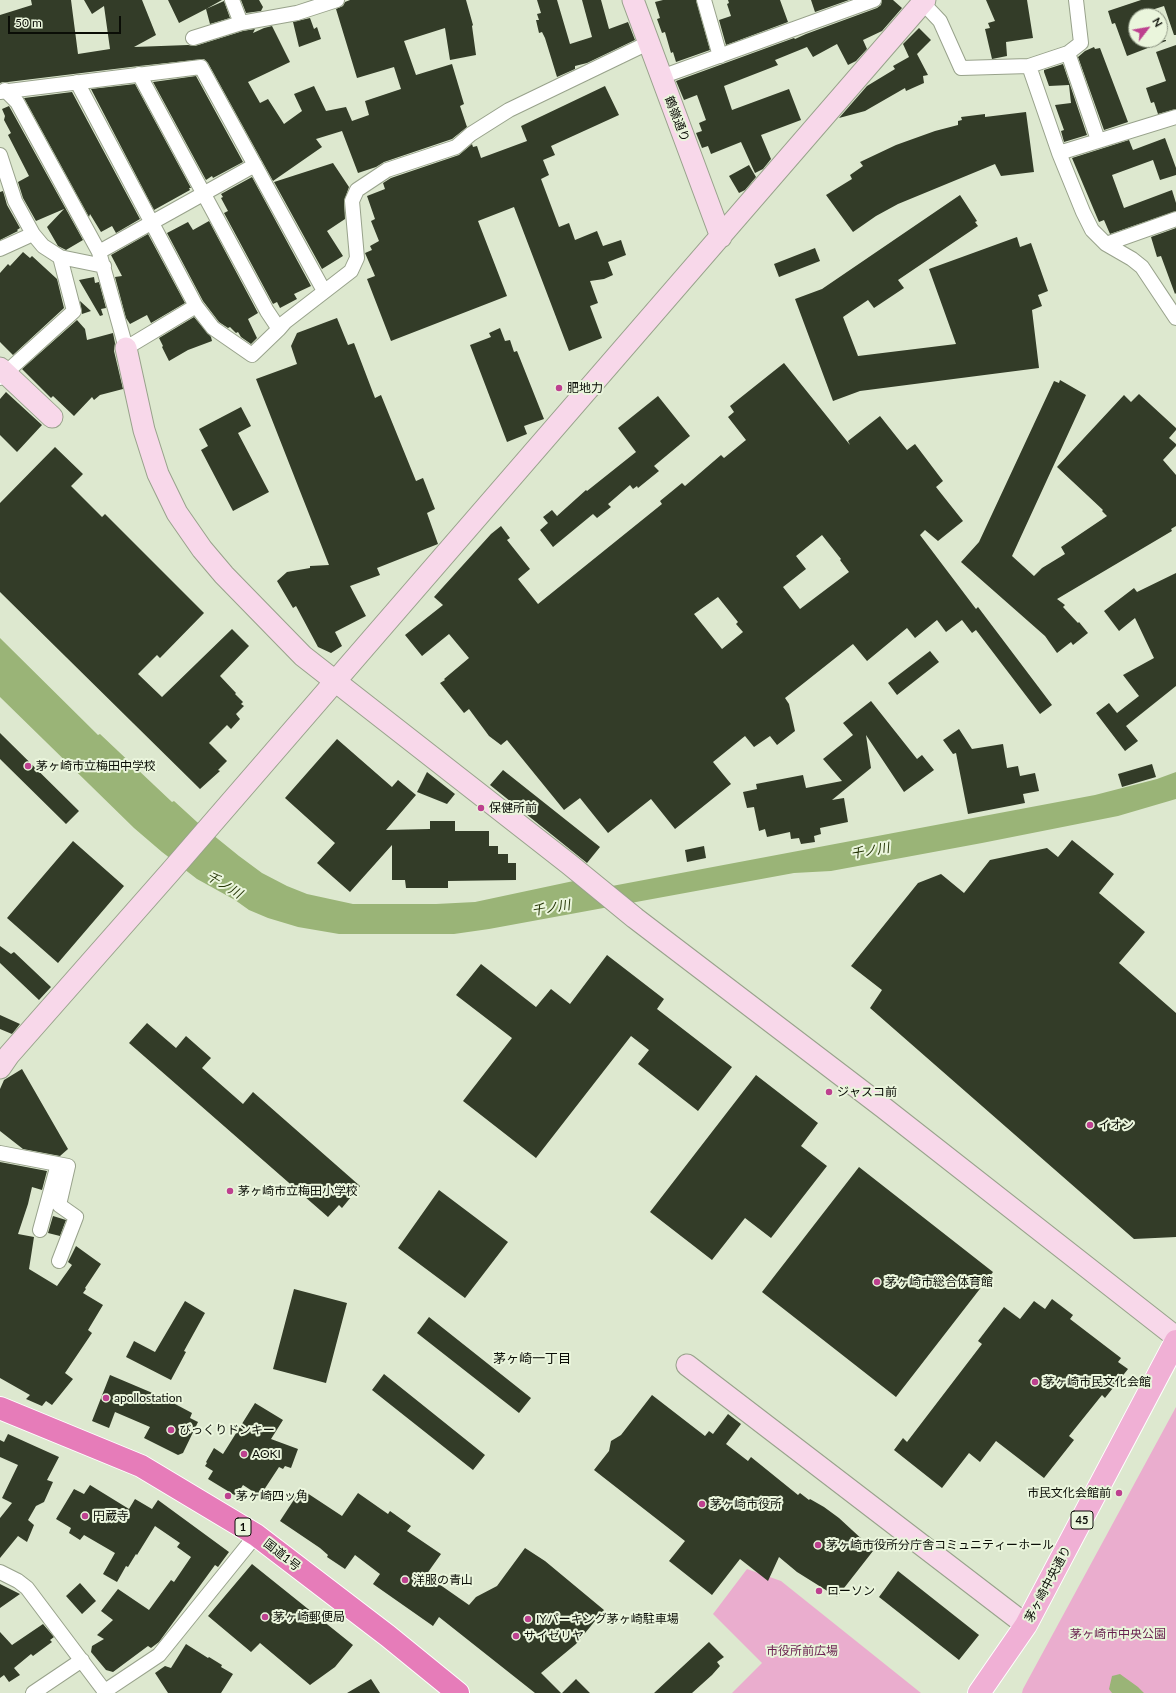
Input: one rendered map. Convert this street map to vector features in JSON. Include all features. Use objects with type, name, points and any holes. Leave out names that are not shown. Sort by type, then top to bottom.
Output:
[{"type":"highway","name":"国道1号","points":[[0,1408],[141,1466],[256,1535],[388,1636],[458,1693]]},
{"type":"main road","name":"茅ヶ崎中央通り","points":[[984,1691],[1026,1625],[1176,1342]]},
{"type":"street","points":[[232,0],[241,23]]},
{"type":"street","points":[[193,38],[241,23],[297,13],[337,0]]},
{"type":"street","name":"鶴嶺通り","points":[[633,0],[721,237]]},
{"type":"street","points":[[704,0],[720,56]]},
{"type":"street","points":[[661,77],[874,0]]},
{"type":"street","points":[[3,1056],[159,885],[625,345],[721,237],[922,1],[940,20],[961,68],[1029,66],[1068,53],[1081,43],[1076,0]]},
{"type":"street","points":[[77,82],[196,306],[213,328],[252,355],[285,322],[351,271],[357,258],[352,201],[357,190],[387,170],[456,147],[471,134],[509,110],[648,43]]},
{"type":"street","points":[[1068,53],[1098,140]]},
{"type":"street","points":[[1029,66],[1059,153],[1082,212],[1092,230],[1106,244],[1132,259],[1142,267],[1176,318]]},
{"type":"street","points":[[3,91],[201,67],[324,291]]},
{"type":"street","points":[[139,74],[267,311],[279,329]]},
{"type":"street","points":[[3,91],[16,102],[99,252],[126,348],[144,430],[158,474],[177,513],[202,549],[224,575],[303,656],[569,864],[635,918],[884,1108],[1176,1337]]},
{"type":"street","points":[[1059,153],[1176,117]]},
{"type":"street","points":[[0,155],[15,201],[33,234],[43,246],[60,257],[104,266]]},
{"type":"street","points":[[99,252],[255,165]]},
{"type":"street","points":[[1106,244],[1176,219]]},
{"type":"street","points":[[0,249],[33,234]]},
{"type":"street","points":[[52,417],[2,373],[74,311],[60,257]]},
{"type":"street","points":[[126,348],[196,306]]},
{"type":"street","points":[[0,1153],[68,1166],[59,1205],[76,1217],[59,1261]]},
{"type":"street","points":[[40,1230],[58,1164]]},
{"type":"street","points":[[687,1365],[1026,1625]]},
{"type":"street","points":[[0,1572],[18,1581],[27,1588],[105,1692],[159,1655],[256,1535]]},
{"type":"street","points":[[33,1693],[82,1660]]},
{"type":"green space","name":"茅ヶ崎市中央公園","points":[[1176,1407],[1176,1693],[1022,1693],[1023,1689]]},
{"type":"green space","name":"市役所前広場","points":[[747,1569],[781,1581],[921,1693],[732,1693],[762,1663],[713,1614]]},
{"type":"water","name":"千ノ川","points":[[0,638],[98,735],[100,734],[172,802],[174,801],[239,856],[262,873],[287,886],[307,894],[353,904],[436,904],[475,902],[597,876],[612,886],[1095,795],[1157,779],[1176,772],[1176,799],[1118,816],[982,843],[831,871],[794,873],[489,929],[454,934],[339,934],[298,927],[268,918],[249,910],[235,900],[197,879],[134,828],[0,697]]},
{"type":"water","points":[[1120,1674],[1144,1693],[1112,1693],[1109,1689],[1112,1676]]},
{"type":"building","points":[[31,0],[71,0],[78,54],[110,49],[104,6],[92,14],[84,0],[142,0],[156,35],[134,47],[195,46],[243,31],[255,29],[253,33],[272,26],[290,62],[248,82],[260,103],[268,99],[284,124],[302,111],[294,94],[314,86],[326,111],[346,107],[352,121],[369,115],[365,101],[401,89],[394,67],[357,78],[336,9],[343,6],[345,2],[350,0],[466,0],[473,25],[476,55],[450,60],[445,28],[404,41],[416,75],[452,64],[464,104],[460,106],[467,127],[452,139],[384,162],[376,167],[358,173],[342,131],[316,139],[322,147],[273,181],[208,63],[204,59],[0,83],[0,15],[32,5]]},
{"type":"building","points":[[168,0],[222,0],[179,23]]},
{"type":"building","points":[[241,0],[259,0],[263,7],[261,11],[246,13]]},
{"type":"building","points":[[537,0],[557,0],[570,44],[592,37],[582,0],[601,0],[609,29],[628,22],[635,40],[587,63],[575,66],[575,69],[557,77],[545,38],[542,32],[539,33],[536,20],[539,20],[537,14],[541,13]]},
{"type":"building","points":[[663,0],[696,0],[710,50],[676,62],[673,52],[671,53],[665,32],[662,33],[657,19],[660,18],[655,2]]},
{"type":"building","points":[[728,0],[780,0],[788,22],[726,45],[719,20],[731,16],[727,4],[729,3]]},
{"type":"building","points":[[811,0],[849,0],[815,12]]},
{"type":"building","points":[[882,0],[893,0],[902,8],[882,31],[863,40],[867,49],[856,61],[848,65],[837,44],[813,57],[807,47],[775,60],[778,65],[724,86],[732,110],[789,89],[801,120],[761,135],[771,159],[763,169],[755,173],[741,142],[711,154],[708,146],[702,148],[696,133],[702,131],[699,123],[706,120],[697,95],[684,100],[676,81],[877,8],[881,5]]},
{"type":"building","points":[[986,0],[1027,0],[1033,38],[1006,42],[1007,56],[992,59],[985,29],[990,28],[988,23],[995,21]]},
{"type":"building","points":[[1141,0],[1176,0],[1176,35],[1174,35],[1168,18],[1168,8],[1165,8],[1164,6],[1158,8],[1128,8],[1128,48],[1148,48],[1127,56],[1115,23],[1112,24],[1108,11]]},
{"type":"building","points":[[224,1],[230,18],[210,24],[206,9]]},
{"type":"building","points":[[310,18],[314,29],[317,27],[321,39],[299,47],[293,22]]},
{"type":"building","points":[[919,28],[931,40],[917,54],[928,75],[923,76],[924,83],[906,91],[905,88],[865,111],[839,118],[867,86],[895,69],[893,66],[909,57],[903,44]]},
{"type":"building","points":[[1176,45],[1176,109],[1158,114],[1154,102],[1151,103],[1146,88],[1166,81],[1156,52]]},
{"type":"building","points":[[1094,47],[1095,49],[1100,48],[1128,122],[1104,130],[1078,57],[1085,51]]},
{"type":"building","points":[[1063,64],[1087,135],[1064,142],[1061,131],[1064,130],[1055,105],[1071,103],[1069,85],[1049,86],[1044,72],[1044,70]]},
{"type":"building","points":[[196,76],[243,162],[213,178],[212,176],[206,180],[153,82]]},
{"type":"building","points":[[135,84],[191,188],[189,188],[190,190],[154,210],[91,89]]},
{"type":"building","points":[[605,86],[619,115],[551,146],[555,155],[543,160],[549,175],[541,179],[559,227],[569,223],[575,240],[597,231],[603,246],[621,240],[626,255],[608,262],[613,275],[604,279],[590,281],[598,303],[590,306],[602,338],[569,351],[514,207],[478,221],[507,296],[391,341],[367,279],[375,276],[365,253],[372,250],[370,246],[379,241],[371,221],[375,219],[367,196],[385,189],[383,183],[391,178],[459,155],[472,144],[473,147],[477,146],[481,158],[527,141],[521,126]]},
{"type":"building","points":[[72,92],[140,219],[116,233],[112,226],[101,232],[90,214],[89,217],[24,98]]},
{"type":"building","points":[[9,106],[83,240],[66,250],[58,246],[47,227],[64,209],[36,221],[23,198],[18,182],[29,176],[8,135],[11,133],[4,120],[5,116],[2,109]]},
{"type":"building","points":[[1026,112],[1034,172],[1001,176],[995,164],[898,204],[876,216],[853,232],[826,195],[852,179],[850,175],[863,166],[860,162],[896,145],[935,131],[958,125],[958,121],[962,120],[961,117],[985,114],[985,117]]},
{"type":"building","points":[[1165,138],[1176,168],[1176,175],[1160,180],[1153,160],[1112,175],[1124,208],[1172,190],[1176,203],[1176,211],[1110,234],[1104,220],[1099,222],[1072,158],[1129,140],[1133,150]]},
{"type":"building","points":[[333,163],[349,187],[344,201],[345,219],[327,231],[343,256],[322,269],[274,182]]},
{"type":"building","points":[[749,165],[756,177],[745,190],[739,193],[729,176]]},
{"type":"building","points":[[252,177],[311,286],[294,294],[297,299],[280,308],[277,302],[273,304],[224,213],[228,211],[221,198],[223,197],[221,194]]},
{"type":"building","points":[[3,191],[7,205],[20,228],[17,230],[18,231],[0,240],[0,192]]},
{"type":"building","points":[[960,195],[977,221],[975,222],[978,226],[898,280],[904,288],[874,308],[868,300],[843,317],[858,356],[956,344],[929,269],[1017,237],[1020,247],[1031,243],[1048,291],[1038,295],[1042,306],[1032,310],[1039,368],[860,391],[833,401],[795,299],[822,289]]},
{"type":"building","points":[[209,221],[258,313],[248,319],[257,338],[251,344],[241,337],[238,332],[236,333],[230,327],[228,328],[219,322],[203,301],[167,233],[188,222],[193,230]]},
{"type":"building","points":[[1176,228],[1175,294],[1161,256],[1157,257],[1151,237]]},
{"type":"building","points":[[148,234],[185,303],[151,323],[147,315],[130,324],[126,318],[115,277],[122,276],[111,255]]},
{"type":"building","points":[[815,248],[820,261],[779,277],[774,264]]},
{"type":"building","points":[[23,252],[30,258],[32,256],[57,279],[64,308],[13,355],[0,342],[0,273],[8,264],[10,266]]},
{"type":"building","points":[[94,277],[95,283],[99,282],[106,308],[101,309],[103,315],[100,316],[79,280]]},
{"type":"building","points":[[80,301],[91,311],[82,314]]},
{"type":"building","points":[[194,317],[211,337],[212,341],[188,350],[169,361],[159,338]]},
{"type":"building","points":[[337,318],[348,345],[354,343],[375,398],[381,395],[416,481],[423,478],[435,509],[427,513],[438,544],[377,568],[380,575],[350,586],[366,616],[335,632],[342,646],[331,653],[318,647],[296,606],[293,608],[277,581],[287,572],[310,568],[310,566],[329,565],[256,379],[297,364],[291,346],[297,333]]},
{"type":"building","points":[[77,320],[85,329],[87,340],[113,333],[115,343],[114,351],[123,389],[100,395],[94,400],[92,397],[74,416],[53,396],[51,398],[22,369]]},
{"type":"building","points":[[500,328],[505,341],[510,340],[514,352],[517,351],[544,419],[524,426],[527,434],[507,442],[470,345],[491,337],[489,333]]},
{"type":"building","points":[[784,363],[850,445],[848,441],[880,416],[907,450],[915,444],[943,481],[936,487],[963,521],[938,541],[925,530],[920,535],[976,609],[978,607],[1052,705],[1040,714],[976,630],[972,633],[962,620],[946,632],[937,620],[915,638],[907,628],[867,661],[853,644],[785,698],[789,704],[795,731],[777,745],[770,736],[754,747],[745,736],[713,762],[731,784],[675,829],[651,799],[608,833],[580,798],[564,810],[507,740],[501,745],[489,736],[469,709],[464,713],[440,683],[469,658],[449,634],[422,656],[405,635],[443,605],[434,597],[491,534],[501,526],[510,538],[507,540],[530,569],[518,579],[538,604],[662,504],[660,501],[682,483],[685,486],[721,455],[724,458],[746,440],[728,417],[734,412],[730,406]],"holes":[[[822,535],[841,559],[840,560],[849,572],[800,609],[783,587],[806,569],[796,556]],[[718,597],[738,622],[736,624],[743,632],[722,649],[694,614]]]},
{"type":"building","points":[[1060,380],[1086,395],[1012,556],[1034,576],[1042,568],[1065,554],[1061,547],[1107,516],[1102,511],[1103,510],[1057,467],[1124,395],[1131,402],[1139,394],[1176,428],[1169,438],[1176,444],[1176,446],[1163,460],[1176,475],[1176,526],[1171,529],[1172,531],[1057,599],[1065,605],[1063,607],[1088,633],[1073,645],[1071,642],[1057,653],[1045,636],[961,562],[979,542],[1054,381],[1059,383]]},
{"type":"building","points":[[6,392],[42,425],[17,452],[0,435],[0,399]]},
{"type":"building","points":[[658,396],[690,436],[654,466],[659,471],[638,488],[637,486],[633,489],[630,485],[608,504],[611,507],[597,518],[593,514],[553,547],[540,530],[548,523],[543,517],[552,510],[557,516],[586,490],[587,491],[636,452],[618,428]]},
{"type":"building","points":[[241,407],[251,426],[238,433],[269,492],[233,511],[201,450],[208,446],[199,429]]},
{"type":"building","points":[[55,447],[83,474],[71,486],[102,517],[105,514],[204,613],[160,658],[157,655],[138,674],[162,697],[232,629],[249,646],[220,676],[236,693],[235,694],[243,702],[241,704],[244,706],[236,714],[240,719],[231,729],[227,725],[209,743],[227,761],[218,770],[220,771],[200,789],[0,592],[0,503]]},
{"type":"building","points":[[1176,573],[1176,686],[1126,726],[1138,741],[1125,751],[1096,713],[1109,703],[1117,713],[1139,696],[1123,675],[1154,658],[1135,618],[1119,631],[1104,611],[1134,588],[1137,592]]},
{"type":"building","points":[[930,651],[939,662],[897,695],[888,683]]},
{"type":"building","points":[[871,701],[917,759],[922,755],[934,770],[904,792],[866,735],[871,768],[832,800],[844,798],[848,822],[820,828],[821,834],[814,836],[815,842],[801,844],[799,838],[791,839],[790,832],[767,837],[765,829],[759,831],[754,807],[747,808],[743,792],[757,789],[756,784],[803,775],[806,788],[842,781],[823,759],[853,735],[843,723]]},
{"type":"building","points":[[959,729],[972,749],[1003,744],[1007,768],[1018,766],[1020,776],[1035,773],[1039,791],[1023,794],[1025,803],[968,814],[956,753],[953,754],[943,740]]},
{"type":"building","points":[[0,733],[79,811],[66,824],[0,759]]},
{"type":"building","points":[[337,739],[392,787],[398,780],[416,795],[386,830],[430,829],[430,821],[455,821],[455,831],[489,831],[489,846],[498,846],[498,854],[508,854],[508,863],[516,863],[516,880],[448,881],[448,888],[406,888],[405,880],[392,880],[392,845],[350,892],[317,863],[335,843],[285,798]]},
{"type":"building","points":[[1152,764],[1156,777],[1122,787],[1118,774]]},
{"type":"building","points":[[503,770],[600,847],[587,863],[490,785]]},
{"type":"building","points":[[427,772],[455,794],[447,804],[417,792]]},
{"type":"building","name":"イオン","points":[[1072,840],[1114,874],[1099,893],[1145,932],[1119,963],[1176,1013],[1176,1237],[1134,1239],[870,1008],[882,990],[851,966],[918,883],[941,874],[964,893],[990,860],[1047,848],[1058,857]]},
{"type":"building","points":[[73,841],[124,886],[58,963],[7,918]]},
{"type":"building","points":[[704,846],[706,858],[687,862],[685,850]]},
{"type":"building","points":[[0,946],[11,954],[14,952],[51,987],[39,1000],[0,963]]},
{"type":"building","points":[[607,955],[664,999],[657,1009],[732,1067],[698,1111],[638,1064],[649,1050],[631,1036],[536,1158],[463,1101],[512,1038],[456,995],[481,964],[536,1007],[551,989],[570,1004]]},
{"type":"building","points":[[0,1015],[20,1024],[12,1034],[0,1029]]},
{"type":"building","points":[[147,1023],[176,1048],[186,1036],[211,1058],[202,1068],[243,1104],[253,1092],[360,1186],[342,1208],[339,1205],[328,1217],[129,1043]]},
{"type":"building","points":[[22,1069],[68,1149],[60,1156],[23,1149],[0,1131],[0,1089],[4,1080]]},
{"type":"building","points":[[756,1075],[818,1123],[801,1146],[827,1166],[771,1238],[745,1218],[712,1260],[650,1212]]},
{"type":"building","points":[[0,1162],[47,1171],[42,1190],[32,1187],[18,1234],[34,1237],[29,1269],[57,1286],[72,1265],[68,1262],[76,1246],[101,1264],[83,1293],[103,1305],[88,1330],[92,1333],[65,1373],[73,1379],[52,1405],[46,1401],[42,1406],[26,1399],[30,1395],[0,1378]]},
{"type":"building","name":"茅ヶ崎市総合体育館","points":[[859,1167],[993,1272],[896,1397],[762,1292]]},
{"type":"building","points":[[439,1190],[508,1242],[465,1298],[398,1248]]},
{"type":"building","points":[[53,1216],[66,1220],[60,1236],[48,1233]]},
{"type":"building","points":[[294,1289],[347,1303],[326,1383],[273,1369]]},
{"type":"building","name":"茅ヶ崎市民文化会館","points":[[1052,1299],[1073,1315],[1070,1319],[1121,1358],[1118,1362],[1128,1369],[1105,1398],[1102,1395],[1069,1436],[1074,1440],[1044,1478],[996,1441],[980,1462],[969,1453],[942,1488],[894,1450],[903,1438],[907,1442],[982,1344],[978,1341],[1004,1307],[1020,1319],[1034,1301],[1045,1309]]},
{"type":"building","points":[[185,1301],[205,1313],[184,1351],[186,1352],[171,1380],[126,1357],[134,1341],[155,1352]]},
{"type":"building","points":[[429,1317],[531,1398],[519,1413],[417,1333]]},
{"type":"building","points":[[384,1374],[485,1455],[473,1470],[372,1390]]},
{"type":"building","points":[[110,1375],[162,1397],[192,1413],[190,1418],[198,1422],[183,1453],[178,1455],[144,1438],[150,1427],[115,1412],[109,1428],[92,1421]]},
{"type":"building","points":[[652,1395],[705,1436],[709,1431],[713,1434],[728,1414],[741,1424],[726,1444],[748,1461],[751,1457],[798,1495],[800,1493],[809,1500],[810,1499],[824,1507],[839,1518],[865,1542],[864,1544],[873,1551],[837,1597],[797,1572],[779,1557],[768,1581],[740,1559],[712,1595],[669,1561],[685,1541],[594,1470],[609,1451],[611,1441],[621,1435]]},
{"type":"building","points":[[255,1403],[283,1420],[271,1439],[298,1449],[291,1468],[285,1466],[283,1469],[279,1467],[260,1496],[243,1485],[236,1496],[208,1479],[213,1471],[205,1466],[214,1448],[223,1454]]},
{"type":"building","points":[[8,1434],[59,1457],[47,1480],[53,1482],[44,1502],[36,1506],[28,1520],[34,1525],[27,1542],[18,1536],[0,1558],[0,1518],[12,1503],[2,1498],[18,1465],[0,1457],[0,1440],[4,1442]]},
{"type":"building","points":[[90,1485],[129,1509],[135,1499],[152,1509],[158,1500],[229,1552],[218,1567],[215,1565],[159,1642],[151,1648],[148,1646],[113,1672],[106,1670],[91,1652],[92,1646],[104,1639],[97,1635],[113,1620],[101,1611],[118,1589],[149,1610],[171,1580],[174,1582],[191,1557],[177,1547],[180,1543],[155,1526],[137,1555],[136,1554],[128,1567],[126,1566],[117,1582],[103,1574],[115,1553],[84,1535],[80,1540],[69,1533],[71,1528],[56,1519],[74,1489],[84,1494]]},
{"type":"building","points":[[301,1489],[342,1516],[358,1493],[388,1514],[390,1511],[411,1526],[407,1531],[441,1554],[426,1575],[469,1605],[476,1597],[497,1586],[525,1548],[545,1561],[604,1610],[576,1644],[541,1673],[561,1693],[535,1693],[439,1617],[433,1626],[373,1584],[380,1574],[355,1555],[345,1569],[327,1557],[328,1555],[320,1548],[280,1521]]},
{"type":"building","points":[[252,1564],[353,1645],[335,1667],[310,1685],[260,1643],[251,1652],[208,1616]]},
{"type":"building","points":[[898,1571],[979,1635],[959,1660],[879,1597]]},
{"type":"building","points":[[80,1583],[96,1601],[82,1614],[66,1596]]},
{"type":"building","points":[[0,1584],[20,1594],[0,1608]]},
{"type":"building","points":[[43,1624],[54,1637],[50,1640],[52,1642],[33,1656],[31,1654],[14,1668],[20,1675],[9,1682],[4,1675],[0,1678],[0,1632],[12,1645]]},
{"type":"building","points":[[709,1642],[724,1657],[717,1662],[720,1666],[712,1675],[692,1693],[654,1693]]},
{"type":"building","points":[[186,1644],[222,1665],[221,1667],[233,1674],[221,1693],[168,1693],[155,1673],[165,1666],[171,1668]]},
{"type":"building","points":[[371,1679],[380,1693],[347,1693]]},
{"type":"building","points":[[576,1679],[590,1693],[562,1693]]},
{"type":"place","name":"肥地力","points":[[559,388]]},
{"type":"place","name":"茅ヶ崎市立梅田中学校","points":[[28,766]]},
{"type":"place","name":"保健所前","points":[[481,808]]},
{"type":"place","name":"ジャスコ前","points":[[829,1092]]},
{"type":"place","name":"イオン","points":[[1090,1125]]},
{"type":"place","name":"茅ヶ崎市立梅田小学校","points":[[230,1191]]},
{"type":"place","name":"茅ヶ崎市総合体育館","points":[[877,1282]]},
{"type":"place","name":"茅ヶ崎市民文化会館","points":[[1035,1382]]},
{"type":"place","name":"apollostation","points":[[106,1398]]},
{"type":"place","name":"びっくりドンキー","points":[[171,1430]]},
{"type":"place","name":"AOKI","points":[[244,1454]]},
{"type":"place","name":"市民文化会館前","points":[[1119,1493]]},
{"type":"place","name":"茅ヶ崎四ッ角","points":[[228,1496]]},
{"type":"place","name":"茅ヶ崎市役所","points":[[702,1504]]},
{"type":"place","name":"円蔵寺","points":[[85,1516]]},
{"type":"place","name":"茅ヶ崎市役所分庁舎コミュニティーホール","points":[[818,1545]]},
{"type":"place","name":"洋服の青山","points":[[405,1580]]},
{"type":"place","name":"ローソン","points":[[819,1591]]},
{"type":"place","name":"茅ヶ崎郵便局","points":[[265,1617]]},
{"type":"place","name":"IYパーキング茅ヶ崎駐車場","points":[[528,1619]]},
{"type":"place","name":"サイゼリヤ","points":[[516,1636]]},
{"type":"district","name":"茅ヶ崎一丁目","points":[[532,1359]]}]
